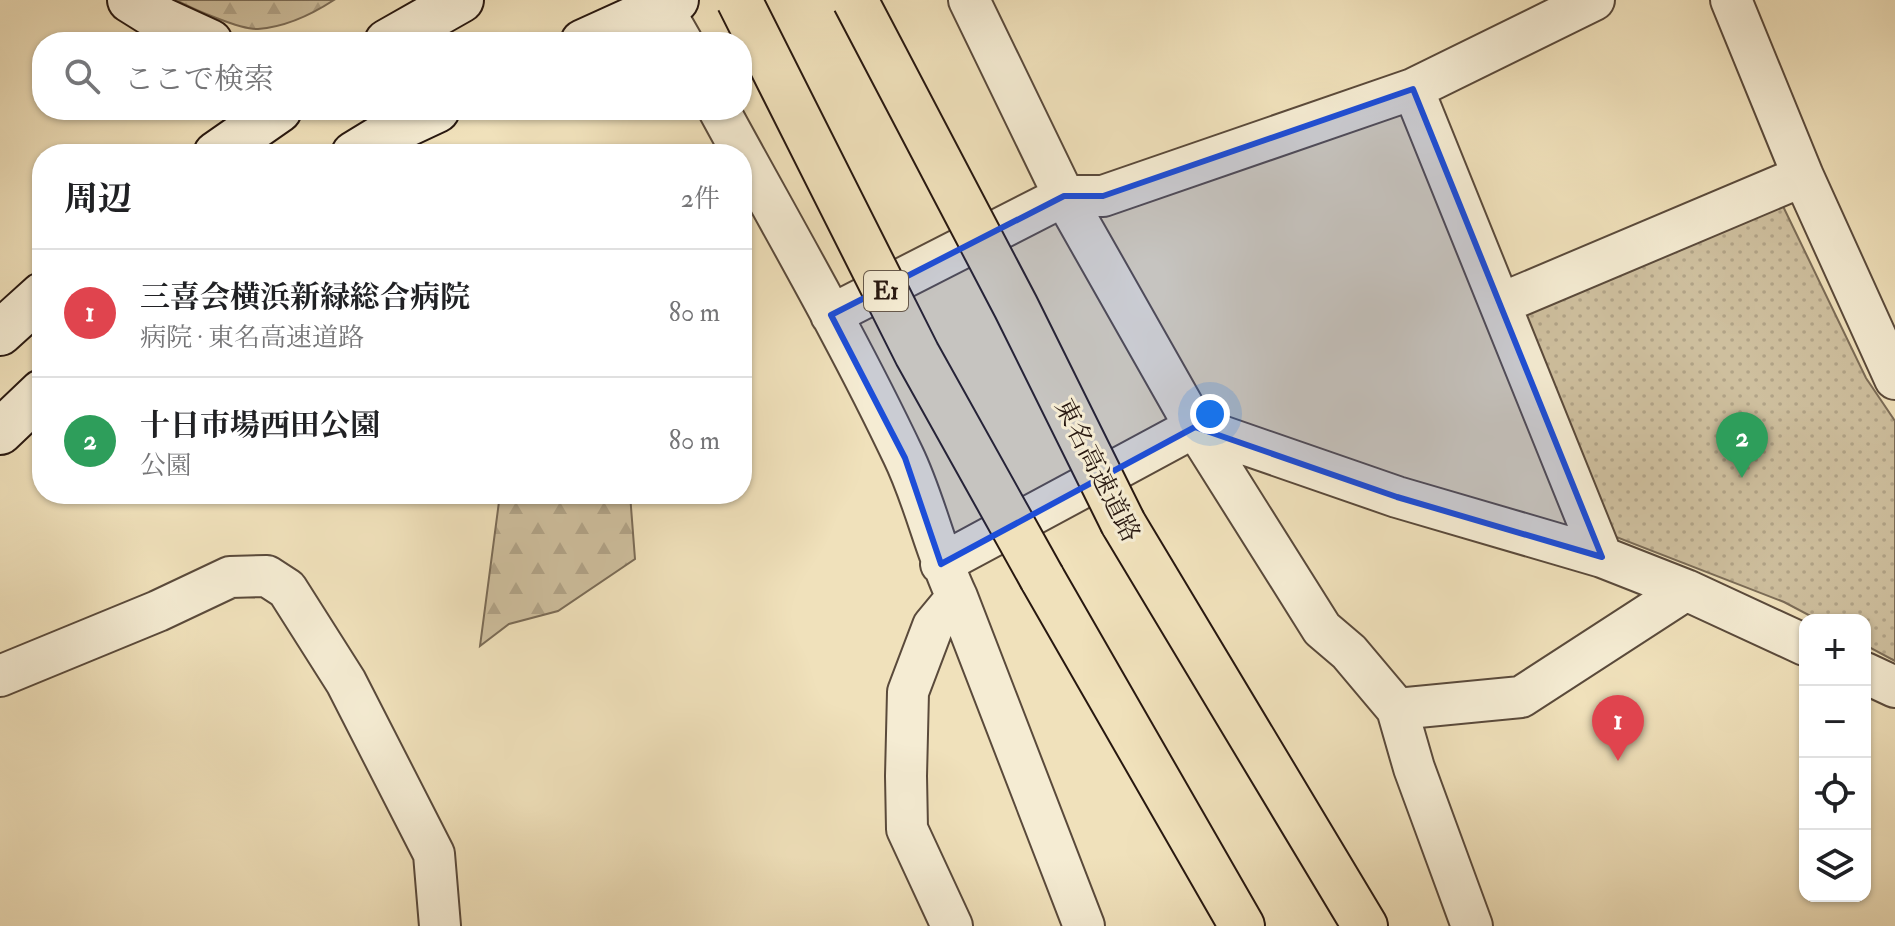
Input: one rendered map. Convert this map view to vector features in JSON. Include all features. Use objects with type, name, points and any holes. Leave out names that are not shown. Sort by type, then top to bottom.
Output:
[{"type":"highway","name":"E1","points":[[739,0],[917,354],[1242,926]]},
{"type":"highway","name":"東名高速道路","points":[[855,0],[1016,307],[1123,523],[1365,926]]},
{"type":"street","points":[[130,0],[188,32]]},
{"type":"street","points":[[405,32],[461,0]]},
{"type":"street","points":[[969,0],[1064,196],[1195,427],[1322,629],[1349,652],[1397,709],[1414,768],[1472,926]]},
{"type":"street","points":[[1731,0],[1803,176],[1895,379]]},
{"type":"street","points":[[831,315],[1064,196],[1103,196],[1413,89],[1588,1]]},
{"type":"street","points":[[612,32],[669,12]]},
{"type":"street","points":[[1413,89],[1602,557]]},
{"type":"street","points":[[230,144],[265,120]]},
{"type":"street","points":[[370,144],[416,120]]},
{"type":"street","points":[[724,120],[738,144]]},
{"type":"street","points":[[752,170],[905,458],[949,580],[1084,926]]},
{"type":"street","points":[[1500,304],[1803,176]]},
{"type":"street","points":[[0,333],[32,304]]},
{"type":"street","points":[[0,432],[32,402]]},
{"type":"street","points":[[1195,427],[1397,497],[1602,557],[1686,590],[1799,642]]},
{"type":"street","points":[[952,926],[907,829],[908,692],[949,580],[1195,427]]},
{"type":"street","points":[[0,676],[158,611],[230,577],[267,576],[287,589],[346,682],[434,854],[440,926]]},
{"type":"street","points":[[1397,709],[1521,697],[1686,590]]},
{"type":"street","points":[[1871,676],[1895,687]]},
{"type":"highlighted area","points":[[1413,89],[1602,557],[1397,497],[1195,427],[941,564],[905,458],[831,315],[1064,196],[1103,196]]},
{"type":"green space","points":[[176,0],[334,0],[298,19],[258,29],[229,23]]},
{"type":"green space","points":[[1780,200],[1866,378],[1895,421],[1895,661],[1871,648],[1871,614],[1807,614],[1784,602],[1611,535],[1522,307]]},
{"type":"green space","points":[[499,504],[631,504],[635,559],[558,611],[509,624],[480,646]]},
{"type":"place","name":"十日市場西田公園","points":[[1742,478]]},
{"type":"place","name":"三喜会横浜新緑総合病院","points":[[1618,761]]}]
